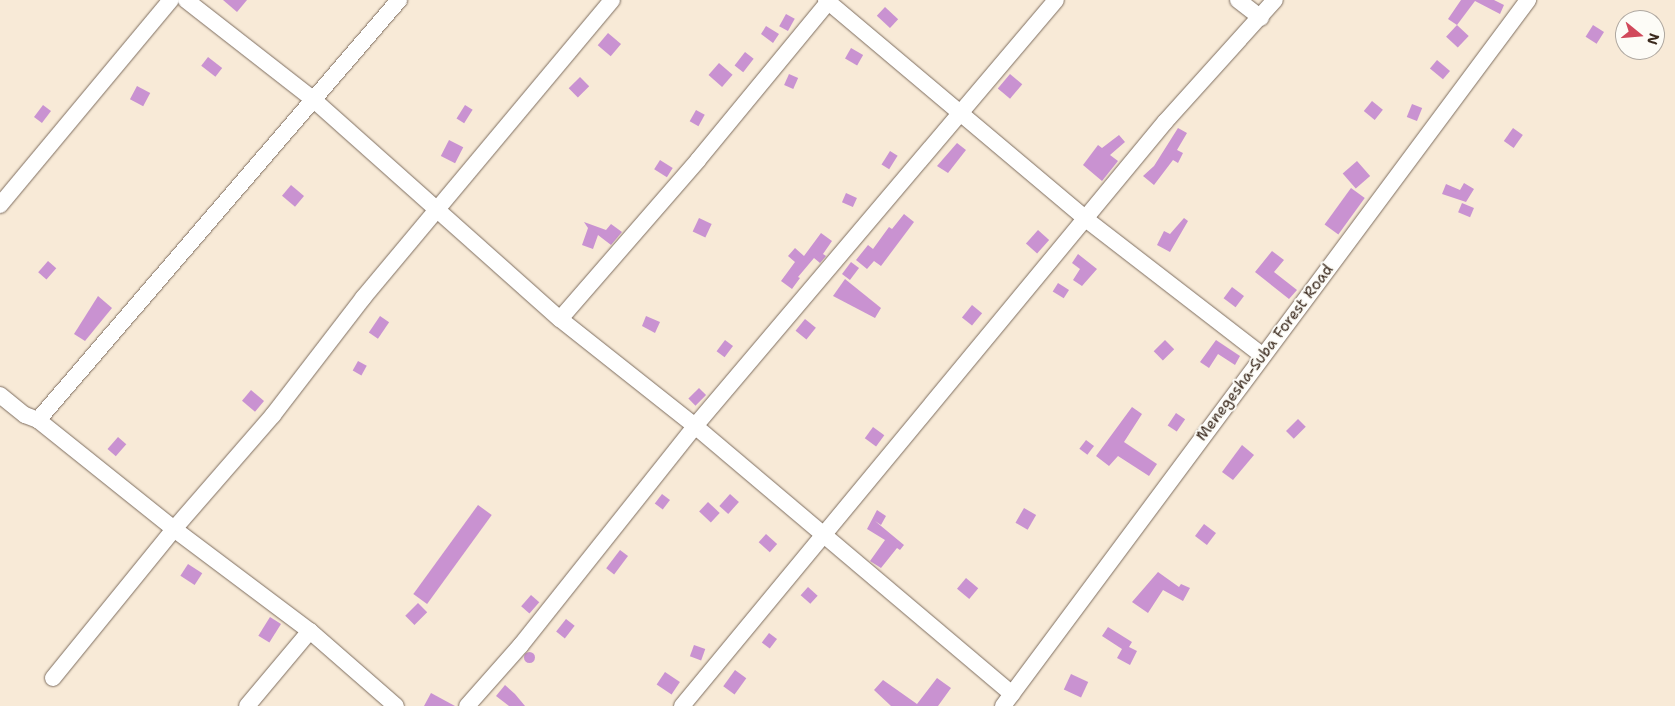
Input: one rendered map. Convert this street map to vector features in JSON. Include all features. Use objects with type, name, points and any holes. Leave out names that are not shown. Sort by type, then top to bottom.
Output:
[{"type":"street","points":[[0,205],[171,0]]},
{"type":"street","points":[[186,0],[314,100],[560,319],[695,426],[1008,700]]},
{"type":"street","points":[[38,420],[399,0]]},
{"type":"street","points":[[53,678],[174,530],[273,415],[363,298],[612,0]]},
{"type":"street","points":[[467,706],[521,645],[695,426],[791,316],[958,113],[1056,0]]},
{"type":"street","points":[[1238,0],[1261,18]]},
{"type":"street","points":[[682,706],[1087,220],[1165,122],[1261,18],[1275,0]]},
{"type":"street","name":"Menegesha-Suba Forest Road","points":[[1008,700],[1528,0]]},
{"type":"street","points":[[560,319],[698,160],[828,1],[958,113],[1087,220],[1263,356]]},
{"type":"street","points":[[0,395],[26,415],[38,420],[174,530],[310,631],[396,706]]},
{"type":"street","points":[[247,706],[310,631]]},
{"type":"building","points":[[223,0],[247,0],[237,12]]},
{"type":"building","points":[[1461,0],[1494,0],[1504,5],[1500,14],[1475,1],[1457,25],[1448,19]]},
{"type":"building","points":[[885,7],[898,19],[890,28],[877,16]]},
{"type":"building","points":[[786,14],[795,19],[788,31],[779,26]]},
{"type":"building","points":[[1457,25],[1469,36],[1458,48],[1446,37]]},
{"type":"building","points":[[1593,25],[1604,32],[1597,44],[1586,37]]},
{"type":"building","points":[[766,26],[779,34],[773,43],[761,34]]},
{"type":"building","points":[[608,33],[621,44],[611,56],[598,45]]},
{"type":"building","points":[[851,48],[863,55],[857,65],[845,58]]},
{"type":"building","points":[[745,52],[754,59],[743,72],[735,65]]},
{"type":"building","points":[[208,57],[222,68],[215,77],[201,66]]},
{"type":"building","points":[[1437,60],[1450,71],[1443,79],[1430,68]]},
{"type":"building","points":[[719,63],[733,75],[722,87],[709,75]]},
{"type":"building","points":[[789,74],[798,78],[793,89],[784,85]]},
{"type":"building","points":[[1010,74],[1022,84],[1010,99],[998,89]]},
{"type":"building","points":[[580,77],[589,86],[578,98],[569,88]]},
{"type":"building","points":[[137,86],[150,93],[143,106],[130,99]]},
{"type":"building","points":[[1372,101],[1383,110],[1375,120],[1364,111]]},
{"type":"building","points":[[1412,104],[1422,108],[1417,121],[1407,117]]},
{"type":"building","points":[[43,105],[51,111],[42,123],[34,117]]},
{"type":"building","points":[[465,105],[473,110],[464,123],[457,119]]},
{"type":"building","points":[[696,110],[705,115],[698,126],[690,121]]},
{"type":"building","points":[[1178,128],[1187,133],[1177,150],[1183,153],[1178,163],[1173,160],[1154,185],[1143,176],[1154,166]]},
{"type":"building","points":[[1513,128],[1523,135],[1514,148],[1504,141]]},
{"type":"building","points":[[1119,135],[1125,142],[1110,155],[1118,161],[1102,181],[1083,165],[1098,145],[1102,148]]},
{"type":"building","points":[[449,140],[463,147],[455,163],[441,156]]},
{"type":"building","points":[[957,143],[966,150],[948,173],[937,166]]},
{"type":"building","points":[[890,151],[898,156],[889,169],[882,165]]},
{"type":"building","points":[[660,160],[673,168],[667,177],[654,169]]},
{"type":"building","points":[[1357,161],[1370,176],[1356,189],[1343,173]]},
{"type":"building","points":[[1464,183],[1474,189],[1466,202],[1442,194],[1446,184],[1460,190]]},
{"type":"building","points":[[291,185],[304,196],[295,207],[282,196]]},
{"type":"building","points":[[1351,188],[1365,198],[1338,234],[1325,224]]},
{"type":"building","points":[[846,193],[857,198],[853,207],[842,202]]},
{"type":"building","points":[[1462,203],[1474,208],[1470,217],[1458,212]]},
{"type":"building","points":[[904,214],[914,222],[881,266],[874,261],[867,269],[856,260],[868,245],[873,249],[889,227],[892,229]]},
{"type":"building","points":[[699,218],[712,224],[705,238],[693,232]]},
{"type":"building","points":[[1184,218],[1188,221],[1170,252],[1157,245],[1164,231],[1170,234]]},
{"type":"building","points":[[584,222],[606,230],[611,224],[622,232],[611,245],[598,235],[593,249],[582,245],[588,228]]},
{"type":"building","points":[[1038,230],[1049,240],[1037,253],[1026,243]]},
{"type":"building","points":[[821,233],[832,241],[823,254],[826,256],[820,263],[814,258],[798,277],[800,278],[792,289],[781,281],[795,262],[788,256],[795,248],[804,256]]},
{"type":"building","points":[[1272,251],[1284,260],[1274,272],[1297,290],[1289,299],[1255,272]]},
{"type":"building","points":[[1078,254],[1097,269],[1082,286],[1073,280],[1080,269],[1072,263]]},
{"type":"building","points":[[48,261],[56,268],[46,280],[38,272]]},
{"type":"building","points":[[851,262],[859,268],[850,280],[842,274]]},
{"type":"building","points":[[845,279],[881,308],[875,318],[833,296]]},
{"type":"building","points":[[1058,283],[1069,290],[1064,298],[1053,291]]},
{"type":"building","points":[[1232,287],[1244,296],[1236,307],[1224,298]]},
{"type":"building","points":[[98,296],[112,308],[85,341],[74,334]]},
{"type":"building","points":[[972,305],[982,313],[972,326],[962,317]]},
{"type":"building","points":[[380,316],[389,322],[378,339],[369,333]]},
{"type":"building","points":[[646,316],[660,322],[655,333],[642,326]]},
{"type":"building","points":[[805,319],[816,328],[806,339],[796,331]]},
{"type":"building","points":[[725,340],[733,346],[725,357],[717,351]]},
{"type":"building","points":[[1165,340],[1174,349],[1163,361],[1154,351]]},
{"type":"building","points":[[1216,340],[1240,356],[1235,365],[1218,354],[1209,368],[1200,362]]},
{"type":"building","points":[[358,361],[367,366],[361,375],[353,371]]},
{"type":"building","points":[[699,388],[706,395],[695,406],[688,399]]},
{"type":"building","points":[[251,390],[264,401],[255,412],[242,401]]},
{"type":"building","points":[[1132,407],[1142,414],[1124,442],[1157,464],[1149,476],[1118,456],[1109,466],[1096,456]]},
{"type":"building","points":[[1176,413],[1185,419],[1177,432],[1168,425]]},
{"type":"building","points":[[1298,419],[1306,427],[1294,439],[1286,431]]},
{"type":"building","points":[[873,427],[884,435],[876,447],[865,438]]},
{"type":"building","points":[[118,437],[126,444],[116,456],[108,449]]},
{"type":"building","points":[[1086,440],[1094,446],[1087,455],[1079,449]]},
{"type":"building","points":[[1242,445],[1254,455],[1233,480],[1222,472]]},
{"type":"building","points":[[662,494],[670,500],[663,510],[655,504]]},
{"type":"building","points":[[730,494],[739,502],[728,514],[719,506]]},
{"type":"building","points":[[708,502],[720,513],[711,522],[699,512]]},
{"type":"building","points":[[478,505],[492,515],[427,604],[413,594]]},
{"type":"building","points":[[1024,508],[1036,515],[1028,530],[1016,523]]},
{"type":"building","points":[[877,510],[886,516],[881,525],[875,521],[904,545],[900,550],[897,548],[881,568],[870,561],[885,540],[867,529]]},
{"type":"building","points":[[1204,524],[1216,533],[1207,545],[1195,536]]},
{"type":"building","points":[[766,534],[777,544],[770,552],[759,542]]},
{"type":"building","points":[[620,550],[628,556],[614,574],[606,568]]},
{"type":"building","points":[[188,564],[202,573],[195,585],[180,576]]},
{"type":"building","points":[[1158,572],[1179,587],[1181,584],[1190,588],[1183,601],[1163,590],[1148,613],[1132,602]]},
{"type":"building","points":[[966,578],[978,588],[969,599],[957,589]]},
{"type":"building","points":[[808,587],[818,596],[810,604],[801,595]]},
{"type":"building","points":[[531,595],[539,602],[529,614],[521,606]]},
{"type":"building","points":[[418,603],[427,612],[414,625],[405,616]]},
{"type":"building","points":[[270,617],[281,624],[269,643],[258,636]]},
{"type":"building","points":[[566,619],[575,626],[565,638],[556,632]]},
{"type":"building","points":[[1108,627],[1132,642],[1129,647],[1137,651],[1130,665],[1117,658],[1122,649],[1102,636]]},
{"type":"building","points":[[769,633],[777,639],[770,649],[762,643]]},
{"type":"building","points":[[694,645],[705,649],[701,660],[690,656]]},
{"type":"building","points":[[529,651],[535,657],[529,663],[523,657]]},
{"type":"building","points":[[735,670],[746,678],[735,694],[723,686]]},
{"type":"building","points":[[665,672],[680,682],[672,695],[657,684]]},
{"type":"building","points":[[1071,674],[1088,682],[1081,697],[1064,689]]},
{"type":"building","points":[[937,678],[951,688],[938,706],[891,706],[874,690],[883,680],[917,704]]},
{"type":"building","points":[[505,685],[525,706],[509,706],[496,696]]},
{"type":"building","points":[[431,693],[455,706],[424,706]]}]
